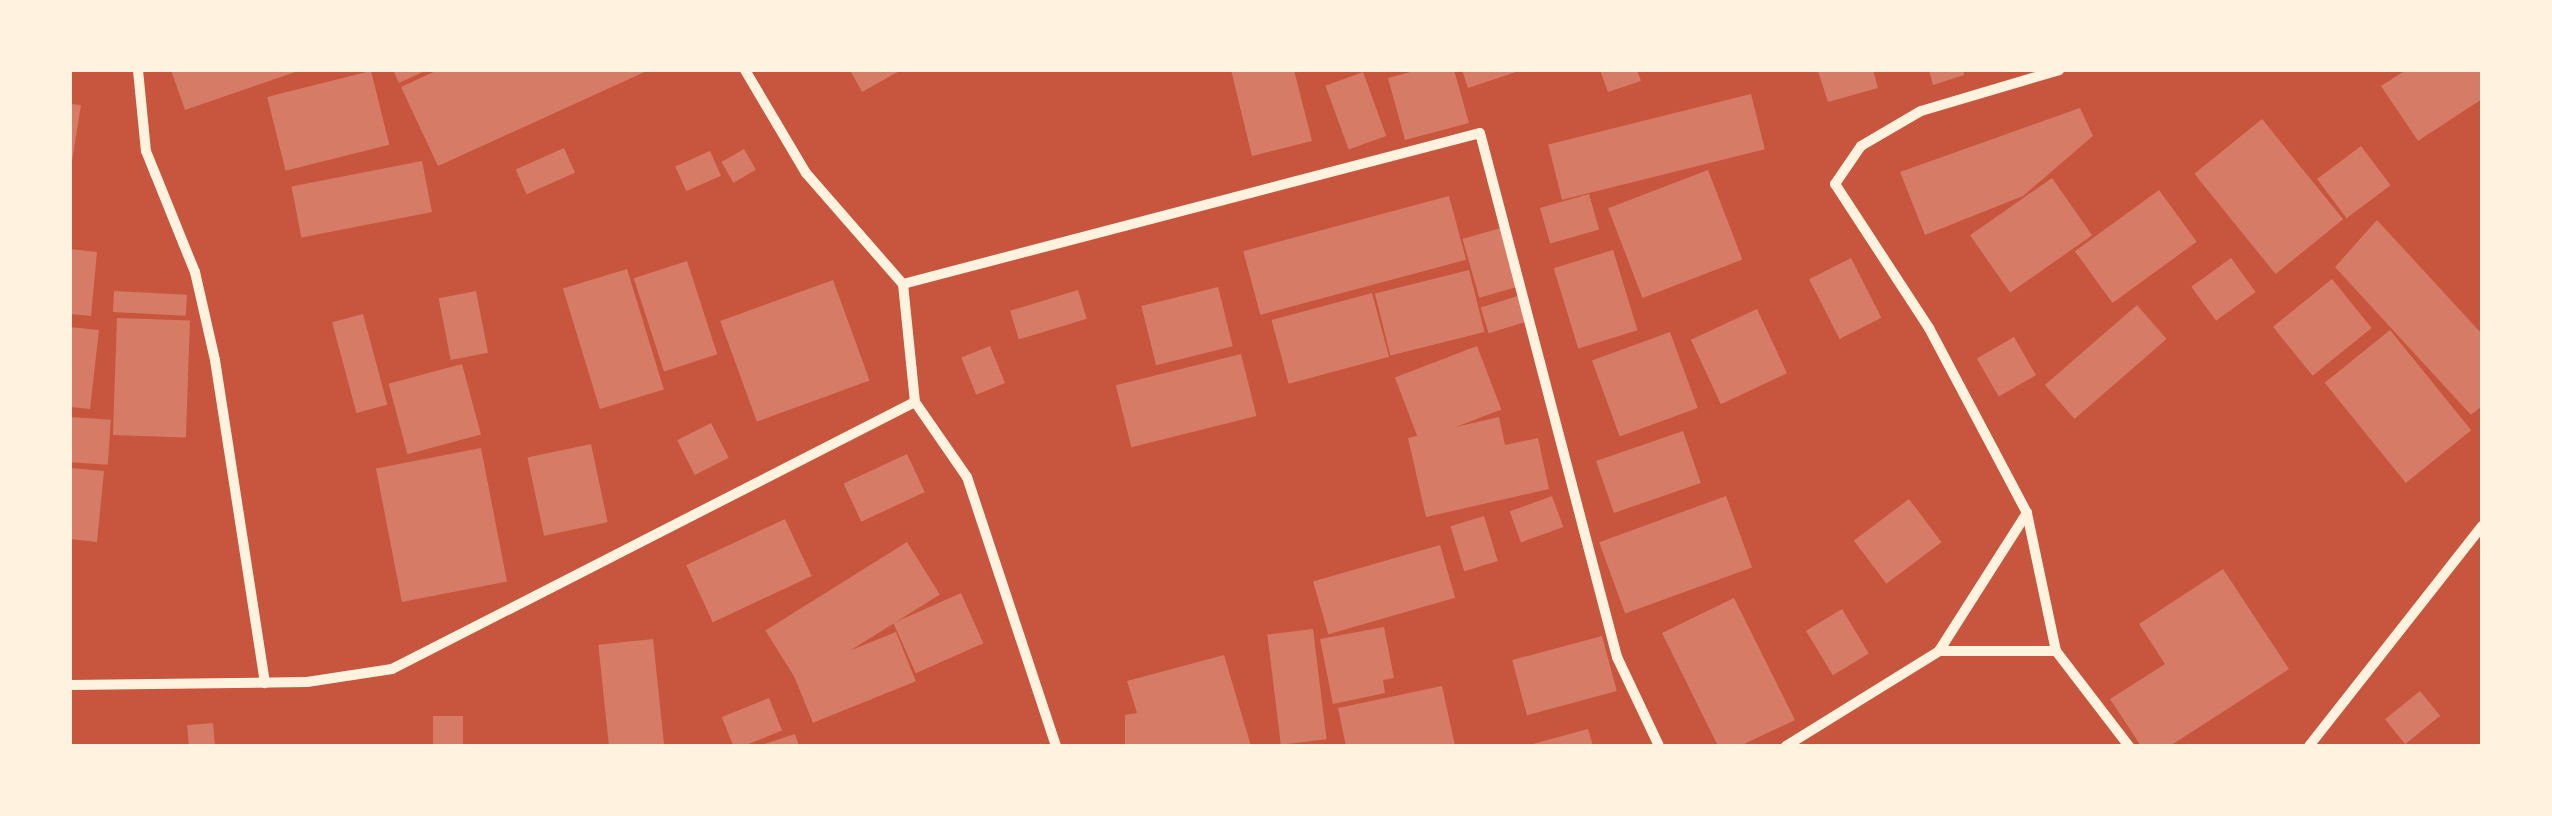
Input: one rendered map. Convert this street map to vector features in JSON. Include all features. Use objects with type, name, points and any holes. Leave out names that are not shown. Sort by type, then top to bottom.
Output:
[{"type":"street","points":[[138,70],[146,151],[195,272],[216,360],[265,683]]},
{"type":"street","points":[[745,70],[806,173],[903,284],[915,402],[966,477],[1056,746]]},
{"type":"street","points":[[2059,70],[1921,112],[1861,146],[1836,184],[1929,328],[2027,512],[2056,651],[2129,746]]},
{"type":"street","points":[[903,284],[1480,133],[1618,657],[1660,746]]},
{"type":"street","points":[[70,685],[265,683],[392,669],[915,402]]},
{"type":"street","points":[[1786,746],[1939,651],[2027,512]]},
{"type":"street","points":[[2308,746],[2482,526]]},
{"type":"street","points":[[1939,651],[2056,651]]},
{"type":"building","points":[[171,70],[298,70],[298,71],[185,110]]},
{"type":"building","points":[[393,70],[427,70],[399,83]]},
{"type":"building","points":[[438,70],[649,70],[438,166],[401,87]]},
{"type":"building","points":[[850,70],[901,70],[862,92]]},
{"type":"building","points":[[1231,70],[1294,70],[1312,141],[1252,156]]},
{"type":"building","points":[[1418,70],[1454,70],[1469,123],[1405,140],[1388,78]]},
{"type":"building","points":[[1462,70],[1519,70],[1519,71],[1468,88]]},
{"type":"building","points":[[1600,70],[1637,70],[1641,81],[1608,92]]},
{"type":"building","points":[[1873,70],[1878,88],[1828,102],[1818,71]]},
{"type":"building","points":[[1929,70],[1963,70],[1964,75],[1933,85]]},
{"type":"building","points":[[2406,70],[2482,70],[2482,99],[2418,141],[2381,86]]},
{"type":"building","points":[[371,71],[389,145],[286,171],[267,97]]},
{"type":"building","points":[[1363,72],[1386,136],[1349,150],[1325,86]]},
{"type":"building","points":[[1751,94],[1765,149],[1562,200],[1548,145]]},
{"type":"building","points":[[70,104],[81,105],[72,161],[70,160]]},
{"type":"building","points":[[2080,108],[2093,136],[2023,196],[1925,235],[1900,172]]},
{"type":"building","points":[[2262,119],[2343,219],[2276,274],[2194,174]]},
{"type":"building","points":[[2361,146],[2390,185],[2347,218],[2317,179]]},
{"type":"building","points":[[564,148],[575,173],[527,194],[516,170]]},
{"type":"building","points":[[744,149],[756,170],[733,183],[721,162]]},
{"type":"building","points":[[710,151],[721,176],[686,191],[675,166]]},
{"type":"building","points":[[422,161],[432,212],[301,237],[291,186]]},
{"type":"building","points":[[1708,170],[1742,260],[1643,298],[1608,208]]},
{"type":"building","points":[[2052,178],[2092,235],[2010,293],[1970,235]]},
{"type":"building","points":[[2159,190],[2197,242],[2112,303],[2075,251]]},
{"type":"building","points":[[1589,194],[1599,230],[1550,244],[1540,208]]},
{"type":"building","points":[[1449,196],[1466,260],[1260,315],[1243,251]]},
{"type":"building","points":[[2377,220],[2482,334],[2482,406],[2471,415],[2335,267]]},
{"type":"building","points":[[1501,228],[1518,287],[1479,298],[1463,239]]},
{"type":"building","points":[[70,249],[97,252],[91,316],[70,314]]},
{"type":"building","points":[[1613,250],[1638,330],[1578,348],[1554,268]]},
{"type":"building","points":[[1851,258],[1881,318],[1840,339],[1809,279]]},
{"type":"building","points":[[2231,258],[2256,292],[2216,321],[2191,287]]},
{"type":"building","points":[[687,261],[717,354],[664,372],[634,278]]},
{"type":"building","points":[[627,269],[664,389],[600,409],[563,289]]},
{"type":"building","points":[[1469,270],[1484,332],[1390,356],[1375,293]]},
{"type":"building","points":[[2332,279],[2372,328],[2313,376],[2273,327]]},
{"type":"building","points":[[833,280],[870,381],[757,422],[720,321]]},
{"type":"building","points":[[1218,287],[1233,346],[1156,365],[1141,306]]},
{"type":"building","points":[[1078,290],[1087,319],[1019,339],[1010,311]]},
{"type":"building","points":[[114,291],[187,295],[186,316],[113,312]]},
{"type":"building","points":[[476,291],[488,353],[451,360],[439,298]]},
{"type":"building","points":[[1372,293],[1389,357],[1289,384],[1272,320]]},
{"type":"building","points":[[1518,296],[1526,322],[1489,333],[1481,307]]},
{"type":"building","points":[[2137,305],[2167,339],[2074,419],[2045,385]]},
{"type":"building","points":[[1757,309],[1787,373],[1721,404],[1691,340]]},
{"type":"building","points":[[363,314],[387,405],[356,413],[332,322]]},
{"type":"building","points":[[117,318],[190,321],[186,437],[113,435]]},
{"type":"building","points":[[70,327],[99,330],[90,409],[70,407]]},
{"type":"building","points":[[2390,330],[2471,430],[2406,483],[2325,383]]},
{"type":"building","points":[[1670,332],[1698,408],[1620,437],[1592,360]]},
{"type":"building","points":[[2014,337],[2036,375],[1999,397],[1977,358]]},
{"type":"building","points":[[990,346],[1005,383],[976,395],[961,358]]},
{"type":"building","points":[[1477,346],[1501,409],[1419,441],[1395,378]]},
{"type":"building","points":[[1241,354],[1256,416],[1131,447],[1116,385]]},
{"type":"building","points":[[462,364],[481,435],[407,454],[389,384]]},
{"type":"building","points":[[70,417],[111,420],[108,465],[70,462]]},
{"type":"building","points":[[1499,417],[1505,445],[1538,438],[1549,489],[1426,517],[1408,438]]},
{"type":"building","points":[[711,423],[729,458],[695,475],[677,440]]},
{"type":"building","points":[[1683,431],[1701,483],[1614,513],[1596,461]]},
{"type":"building","points":[[591,444],[608,522],[544,536],[527,458]]},
{"type":"building","points":[[481,448],[507,582],[402,602],[376,468]]},
{"type":"building","points":[[907,454],[925,492],[861,522],[844,484]]},
{"type":"building","points":[[70,468],[104,471],[97,542],[70,539]]},
{"type":"building","points":[[1552,496],[1563,527],[1521,542],[1510,511]]},
{"type":"building","points":[[1726,496],[1752,567],[1625,614],[1599,542]]},
{"type":"building","points":[[1909,499],[1941,542],[1886,584],[1854,541]]},
{"type":"building","points":[[1484,516],[1498,561],[1464,571],[1451,526]]},
{"type":"building","points":[[785,519],[812,576],[713,622],[686,565]]},
{"type":"building","points":[[907,542],[940,595],[798,683],[765,630]]},
{"type":"building","points":[[1440,545],[1455,598],[1328,634],[1313,581]]},
{"type":"building","points":[[2223,569],[2289,669],[2170,746],[2141,746],[2110,699],[2165,664],[2139,624]]},
{"type":"building","points":[[961,593],[983,643],[916,673],[893,623]]},
{"type":"building","points":[[1734,598],[1795,720],[1740,746],[1718,746],[1662,633]]},
{"type":"building","points":[[1842,609],[1869,654],[1833,675],[1806,631]]},
{"type":"building","points":[[1384,627],[1394,678],[1383,680],[1385,693],[1333,704],[1320,639]]},
{"type":"building","points":[[1313,629],[1327,739],[1281,745],[1267,635]]},
{"type":"building","points":[[896,632],[916,681],[813,723],[793,674]]},
{"type":"building","points":[[1602,636],[1617,691],[1527,715],[1512,660]]},
{"type":"building","points":[[653,639],[664,746],[609,746],[598,645]]},
{"type":"building","points":[[1224,655],[1251,746],[1125,746],[1125,715],[1137,713],[1127,681]]},
{"type":"building","points":[[1442,686],[1455,746],[1346,746],[1338,708]]},
{"type":"building","points":[[2420,691],[2440,716],[2405,744],[2385,719]]},
{"type":"building","points":[[769,698],[782,730],[744,746],[733,746],[722,717]]},
{"type":"building","points":[[433,716],[463,716],[463,746],[433,746]]},
{"type":"building","points":[[213,723],[215,746],[189,746],[187,725]]},
{"type":"building","points":[[1588,729],[1593,746],[1529,746],[1529,745]]},
{"type":"building","points":[[795,734],[799,746],[761,746],[761,745]]}]
